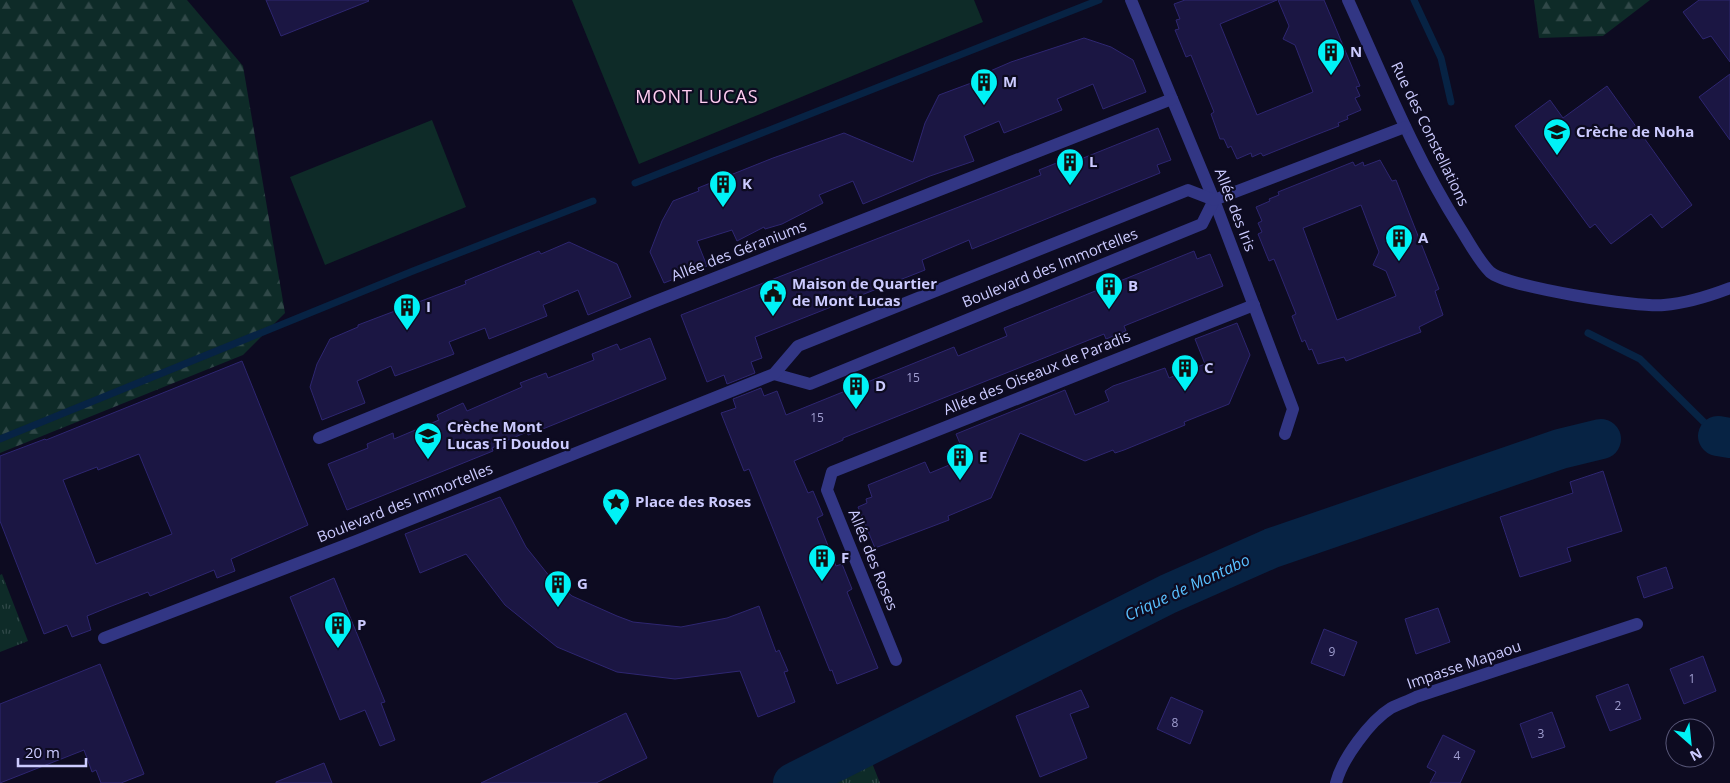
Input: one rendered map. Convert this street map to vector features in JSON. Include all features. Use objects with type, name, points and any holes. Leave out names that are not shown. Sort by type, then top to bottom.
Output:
[{"type":"street","name":"Allée des Iris","points":[[1131,0],[1214,200],[1293,409],[1285,434]]},
{"type":"street","name":"Rue des Constellations","points":[[1348,0],[1405,128],[1447,208],[1491,273],[1515,282],[1574,296],[1662,306],[1703,298],[1730,288]]},
{"type":"street","name":"Allée des Géraniums","points":[[319,438],[651,303],[1172,99]]},
{"type":"street","points":[[1214,200],[1405,128]]},
{"type":"street","name":"Boulevard des Immortelles","points":[[104,638],[356,541],[774,374],[798,346],[1188,190],[1214,200],[1202,224],[810,384],[774,374]]},
{"type":"street","name":"Allée des Oiseaux de Paradis","points":[[832,472],[1254,304]]},
{"type":"street","name":"Allée des Roses","points":[[832,472],[827,490],[896,660]]},
{"type":"street","name":"Impasse Mapaou","points":[[1336,783],[1345,760],[1357,744],[1390,709],[1416,697],[1637,624]]},
{"type":"green space","points":[[0,0],[187,0],[243,66],[285,313],[243,355],[0,453]]},
{"type":"green space","points":[[572,0],[974,0],[983,22],[639,164]]},
{"type":"green space","points":[[1534,0],[1650,0],[1603,36],[1539,38]]},
{"type":"green space","points":[[432,120],[466,207],[325,265],[290,177]]},
{"type":"green space","points":[[2,574],[28,641],[0,652],[0,575]]},
{"type":"green space","points":[[872,763],[880,783],[834,783]]},
{"type":"building","points":[[266,0],[368,0],[369,1],[281,36]]},
{"type":"building","name":"N","points":[[1185,0],[1277,0],[1220,24],[1257,115],[1313,92],[1295,45],[1283,39],[1289,26],[1278,0],[1324,0],[1360,86],[1356,87],[1360,96],[1355,98],[1361,110],[1347,116],[1348,119],[1338,123],[1339,126],[1263,156],[1261,153],[1252,157],[1251,153],[1237,159],[1231,146],[1228,148],[1224,139],[1220,139],[1211,114],[1214,112],[1191,55],[1186,57],[1175,30],[1179,29],[1176,20],[1180,19],[1174,4]]},
{"type":"building","points":[[1699,0],[1730,0],[1730,62],[1711,36],[1703,39],[1683,12]]},
{"type":"building","points":[[1084,38],[1111,47],[1133,60],[1146,92],[1103,109],[1093,84],[1057,99],[1062,110],[1004,133],[999,121],[964,136],[974,161],[930,176],[863,204],[853,181],[819,195],[823,203],[782,224],[765,229],[764,227],[737,241],[732,230],[697,241],[707,266],[664,283],[650,252],[662,221],[673,201],[699,191],[698,188],[773,158],[844,133],[913,162],[925,123],[939,95],[982,79],[981,75],[1011,62]]},
{"type":"building","points":[[1730,74],[1730,140],[1699,97]]},
{"type":"building","points":[[1607,86],[1692,205],[1662,228],[1651,214],[1611,244],[1595,224],[1590,228],[1515,126],[1550,100],[1563,118]]},
{"type":"building","points":[[1158,128],[1171,160],[1157,165],[1160,173],[972,249],[969,240],[922,260],[925,270],[755,337],[762,358],[751,362],[755,373],[727,384],[724,375],[707,382],[681,315],[1041,175],[1039,170],[1059,162],[1061,167]]},
{"type":"building","name":"A","points":[[1380,160],[1392,181],[1396,180],[1439,289],[1435,291],[1443,315],[1419,327],[1421,332],[1346,361],[1344,357],[1318,364],[1312,349],[1309,350],[1305,340],[1302,342],[1292,316],[1296,314],[1274,259],[1269,261],[1258,234],[1262,232],[1258,223],[1262,221],[1256,207],[1279,195],[1278,192],[1353,162],[1355,166],[1363,162],[1364,166]],"holes":[[[1361,205],[1379,252],[1373,265],[1386,271],[1396,296],[1337,320],[1303,228]]]},
{"type":"building","name":"I","points":[[569,242],[617,264],[631,297],[588,315],[578,290],[543,305],[547,316],[489,339],[485,328],[449,342],[454,354],[395,376],[391,366],[357,381],[365,403],[322,420],[310,387],[317,364],[330,339],[358,327],[358,325],[466,284],[465,281],[539,251],[541,254]]},
{"type":"building","points":[[1194,251],[1197,259],[1210,254],[1223,286],[1124,326],[1126,331],[1106,339],[1104,334],[843,438],[843,440],[794,461],[808,493],[813,491],[823,515],[817,518],[836,566],[842,564],[852,589],[847,592],[878,668],[837,684],[832,670],[830,671],[749,469],[744,471],[721,413],[736,408],[733,399],[761,388],[764,396],[777,391],[786,415],[954,347],[958,356],[1007,336],[1004,328]]},
{"type":"building","points":[[1237,323],[1250,355],[1229,404],[1184,422],[1185,425],[1124,450],[1115,453],[1113,450],[1085,461],[1020,433],[991,498],[948,516],[949,520],[875,548],[858,507],[867,503],[866,499],[872,497],[868,485],[925,462],[930,473],[966,458],[956,434],[1065,390],[1075,415],[1109,401],[1105,391],[1113,386],[1165,368],[1169,378],[1205,364],[1195,339]]},
{"type":"building","points":[[650,338],[666,379],[528,435],[527,432],[492,448],[493,451],[347,510],[328,464],[368,448],[367,444],[393,433],[394,439],[439,420],[437,415],[463,403],[467,411],[522,387],[520,383],[546,373],[548,378],[594,360],[592,354],[617,344],[620,350]]},
{"type":"building","points":[[242,361],[308,525],[231,559],[235,571],[217,578],[214,570],[150,596],[148,592],[109,607],[87,616],[91,630],[72,637],[67,625],[44,634],[0,521],[0,456],[46,440]],"holes":[[[139,454],[172,534],[96,564],[63,480],[97,467],[98,470]]]},
{"type":"building","points":[[1603,471],[1622,531],[1567,548],[1571,561],[1520,577],[1500,517],[1573,493],[1570,482]]},
{"type":"building","name":"G","points":[[500,497],[526,547],[550,577],[572,596],[617,616],[633,622],[681,627],[727,618],[759,606],[776,652],[779,650],[788,671],[784,672],[795,702],[758,717],[740,671],[675,679],[617,672],[557,647],[505,605],[466,554],[420,573],[405,534]]},
{"type":"building","points":[[1666,567],[1673,588],[1644,598],[1637,577]]},
{"type":"building","name":"P","points":[[334,578],[385,702],[381,703],[395,740],[380,746],[365,710],[340,720],[290,597]]},
{"type":"building","points":[[1438,608],[1450,642],[1416,654],[1405,619]]},
{"type":"building","points":[[1324,629],[1357,642],[1344,676],[1311,663]]},
{"type":"building","points":[[1703,656],[1716,691],[1684,704],[1670,669]]},
{"type":"building","points":[[100,664],[144,774],[121,783],[101,783],[96,770],[92,772],[84,750],[0,783],[0,704]]},
{"type":"building","points":[[1628,684],[1641,719],[1610,731],[1596,696]]},
{"type":"building","points":[[1081,690],[1089,707],[1070,714],[1087,758],[1040,777],[1016,716]]},
{"type":"building","points":[[1171,697],[1203,711],[1190,744],[1157,729]]},
{"type":"building","points":[[1552,712],[1565,747],[1532,758],[1520,724]]},
{"type":"building","points":[[626,713],[647,758],[596,783],[481,783]]},
{"type":"building","points":[[1443,735],[1475,751],[1460,783],[1430,783],[1436,772],[1427,767]]},
{"type":"building","points":[[324,763],[332,783],[276,783],[276,782]]},
{"type":"waterway","points":[[635,183],[1099,0]]},
{"type":"waterway","points":[[1414,0],[1441,58],[1451,102]]},
{"type":"waterway","points":[[0,439],[413,271],[593,201]]},
{"type":"waterway","points":[[1588,333],[1640,359],[1718,436]]},
{"type":"waterway","name":"Crique de Montabo","points":[[1718,436],[1730,438]]},
{"type":"waterway","name":"Crique de Montabo","points":[[793,783],[1168,594],[1272,548],[1560,449],[1601,439]]},
{"type":"place","name":"N","points":[[1331,76]]},
{"type":"place","name":"M","points":[[984,106]]},
{"type":"place","name":"Crèche de Noha","points":[[1557,156]]},
{"type":"place","name":"L","points":[[1070,186]]},
{"type":"place","name":"K","points":[[723,208]]},
{"type":"place","name":"A","points":[[1399,262]]},
{"type":"place","name":"B","points":[[1109,310]]},
{"type":"place","name":"Maison de Quartier de Mont Lucas","points":[[773,317]]},
{"type":"place","name":"I","points":[[407,331]]},
{"type":"place","name":"C","points":[[1185,392]]},
{"type":"place","name":"D","points":[[856,410]]},
{"type":"place","name":"Crèche Mont Lucas Ti Doudou","points":[[428,460]]},
{"type":"place","name":"E","points":[[960,481]]},
{"type":"place","name":"Place des Roses","points":[[616,526]]},
{"type":"place","name":"F","points":[[822,582]]},
{"type":"place","name":"G","points":[[558,608]]},
{"type":"place","name":"P","points":[[338,649]]},
{"type":"district","name":"MONT LUCAS","points":[[697,97]]}]
